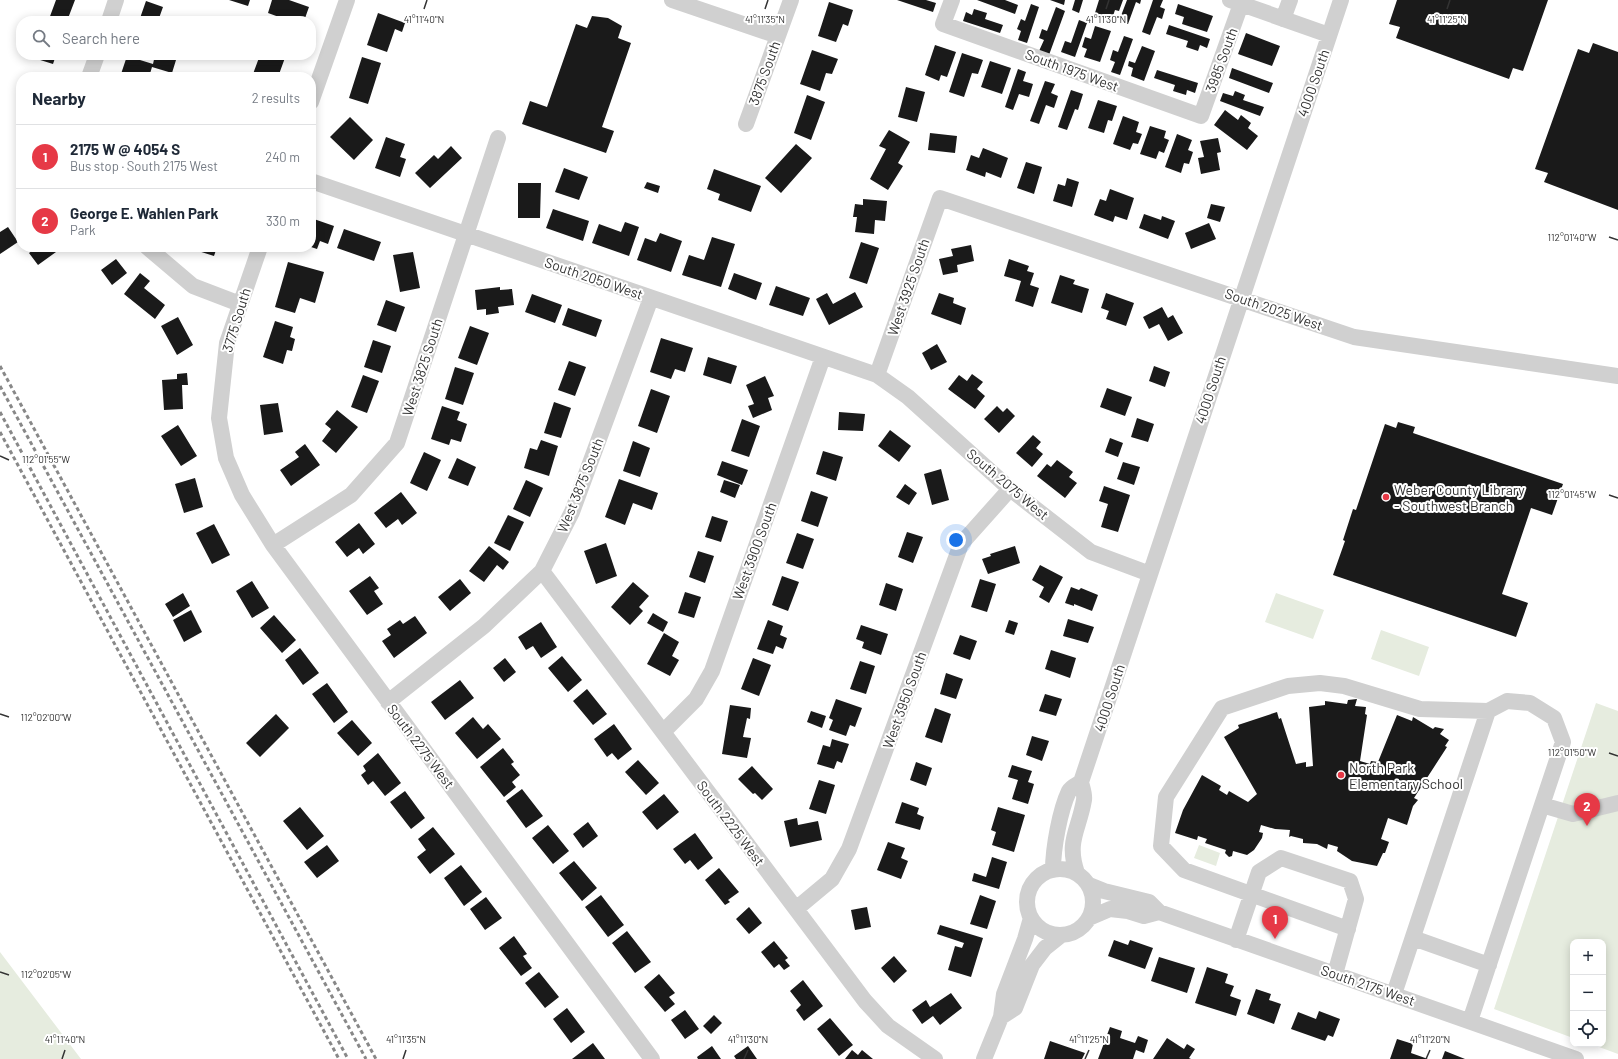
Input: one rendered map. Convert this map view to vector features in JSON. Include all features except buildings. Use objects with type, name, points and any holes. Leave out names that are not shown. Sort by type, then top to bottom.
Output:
[{"type":"street","points":[[111,16],[116,0]]},
{"type":"street","points":[[316,88],[347,0]]},
{"type":"street","points":[[672,0],[778,36]]},
{"type":"street","name":"3875 South","points":[[746,124],[791,0]]},
{"type":"street","name":"South 1975 West","points":[[952,0],[943,24],[1201,116]]},
{"type":"street","points":[[1283,19],[1290,0]]},
{"type":"street","name":"4000 South","points":[[1077,873],[1073,863],[1073,836],[1084,799],[1081,782],[1341,0]]},
{"type":"street","points":[[1236,2],[1329,35]]},
{"type":"street","name":"3985 South","points":[[1201,116],[1236,2]]},
{"type":"street","points":[[92,72],[95,60]]},
{"type":"street","name":"West 3825 South","points":[[273,545],[351,494],[397,443],[498,138]]},
{"type":"street","name":"South 2050 West","points":[[316,183],[877,375]]},
{"type":"street","name":"South 2025 West","points":[[940,198],[1354,337],[1618,376]]},
{"type":"street","name":"West 3925 South","points":[[877,375],[940,198]]},
{"type":"street","points":[[153,252],[193,286],[240,304]]},
{"type":"street","name":"3775 South","points":[[219,418],[227,343],[258,252]]},
{"type":"street","name":"West 3875 South","points":[[388,702],[484,626],[542,571],[572,512],[651,298]]},
{"type":"street","name":"West 3900 South","points":[[663,732],[696,699],[712,671],[823,357]]},
{"type":"street","name":"South 2075 West","points":[[877,375],[908,397],[1010,489],[1091,552],[1150,574]]},
{"type":"street","name":"South 2275 West","points":[[219,418],[226,458],[242,495],[273,545],[652,1059]]},
{"type":"street","name":"West 3950 South","points":[[796,909],[832,878],[849,848],[961,544],[1010,489]]},
{"type":"street","name":"South 2225 West","points":[[542,571],[865,1001],[888,1026],[935,1059]]},
{"type":"street","points":[[1348,929],[1251,896],[1184,870],[1161,846],[1166,797],[1222,708],[1288,686],[1320,683],[1344,686],[1420,709],[1488,711],[1507,701],[1530,703],[1554,718],[1563,742],[1470,1021]]},
{"type":"street","points":[[1394,994],[1488,711]]},
{"type":"street","name":"4000 South","points":[[1053,870],[1053,854],[1057,832],[1070,790],[1081,782]]},
{"type":"street","points":[[1542,805],[1573,814],[1618,803]]},
{"type":"street","points":[[1236,940],[1259,872],[1281,858],[1342,878],[1350,881],[1356,899],[1335,974]]},
{"type":"street","points":[[1001,1017],[1015,1008],[1032,965],[1045,948],[1060,936],[1077,931],[1089,918],[1093,910],[1093,899],[1089,885],[1077,873],[1061,869],[1053,870],[1038,878],[1028,892],[1027,901],[1031,918],[1039,929],[1060,936]]},
{"type":"street","name":"South 2175 West","points":[[1089,885],[1104,891],[1149,902],[1159,912],[1576,1059]]},
{"type":"street","name":"South 2175 West","points":[[1089,918],[1110,909],[1128,911],[1144,916],[1159,912]]},
{"type":"street","points":[[984,1059],[1001,1017],[1004,994],[1025,939],[1031,918]]},
{"type":"street","points":[[1413,938],[1489,964]]},
{"type":"shaded area","points":[[1276,593],[1324,610],[1313,639],[1265,622]]},
{"type":"shaded area","points":[[1381,630],[1429,647],[1419,676],[1371,659]]},
{"type":"shaded area","points":[[1596,703],[1618,711],[1618,1054],[1599,1047],[1606,1047],[1606,939],[1570,939],[1570,1037],[1494,1009]]},
{"type":"shaded area","points":[[1199,845],[1220,853],[1216,866],[1194,858]]},
{"type":"shaded area","points":[[0,952],[81,1059],[0,1059]]},
{"type":"railway","points":[[0,366],[376,1059]]},
{"type":"railway","points":[[0,386],[366,1059]]},
{"type":"railway","points":[[0,412],[348,1059]]},
{"type":"railway","points":[[0,432],[339,1059]]},
{"type":"place","name":"Weber County Library - Southwest Branch","points":[[1386,497]]},
{"type":"place","name":"North Park Elementary School","points":[[1341,775]]},
{"type":"place","name":"George E. Wahlen Park","points":[[1587,826]]},
{"type":"place","name":"2175 W @ 4054 S","points":[[1275,939]]}]
